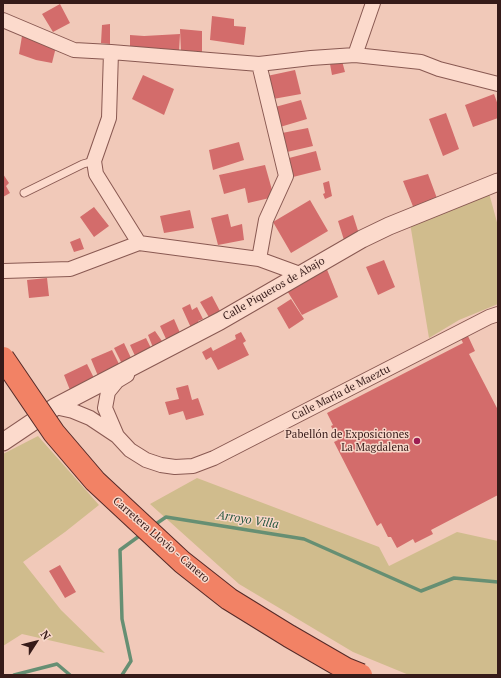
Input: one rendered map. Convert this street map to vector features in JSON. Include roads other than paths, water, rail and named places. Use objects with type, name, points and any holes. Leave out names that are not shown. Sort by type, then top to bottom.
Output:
[{"type":"highway","name":"Carretera Llovio - Canero","points":[[3,358],[54,433],[95,481],[182,562],[229,599],[346,669],[361,675]]},
{"type":"street","points":[[355,55],[373,3]]},
{"type":"street","points":[[3,20],[74,50],[259,64],[355,55],[421,62],[439,69],[498,84]]},
{"type":"street","points":[[111,52],[109,118],[94,161],[96,174],[139,243]]},
{"type":"street","points":[[259,64],[286,176],[266,220],[260,259]]},
{"type":"street","name":"Calle Piqueros de Abajo","points":[[3,442],[55,407],[157,355],[362,239],[389,226],[498,182]]},
{"type":"street","points":[[4,271],[70,269],[139,243],[260,259],[300,274]]},
{"type":"street","name":"Calle Maria de Maeztu","points":[[55,407],[82,414],[117,436],[130,450],[146,460],[161,465],[175,467],[193,466],[214,458],[498,314]]},
{"type":"street","points":[[117,436],[105,408],[108,392],[117,381],[157,355]]},
{"type":"lane","points":[[24,192],[82,164],[94,161]]},
{"type":"waterway","name":"Arroyo Villa","points":[[153,526],[166,517],[304,539],[421,591],[454,578],[498,582]]},
{"type":"waterway","name":"Arroyo Villa","points":[[122,675],[131,661],[122,619],[120,550],[142,534]]},
{"type":"waterway","name":"Arroyo Villa","points":[[14,675],[57,664],[70,675]]},
{"type":"place","name":"Pabellón de Exposiciones La Magdalena","points":[[417,441]]}]
